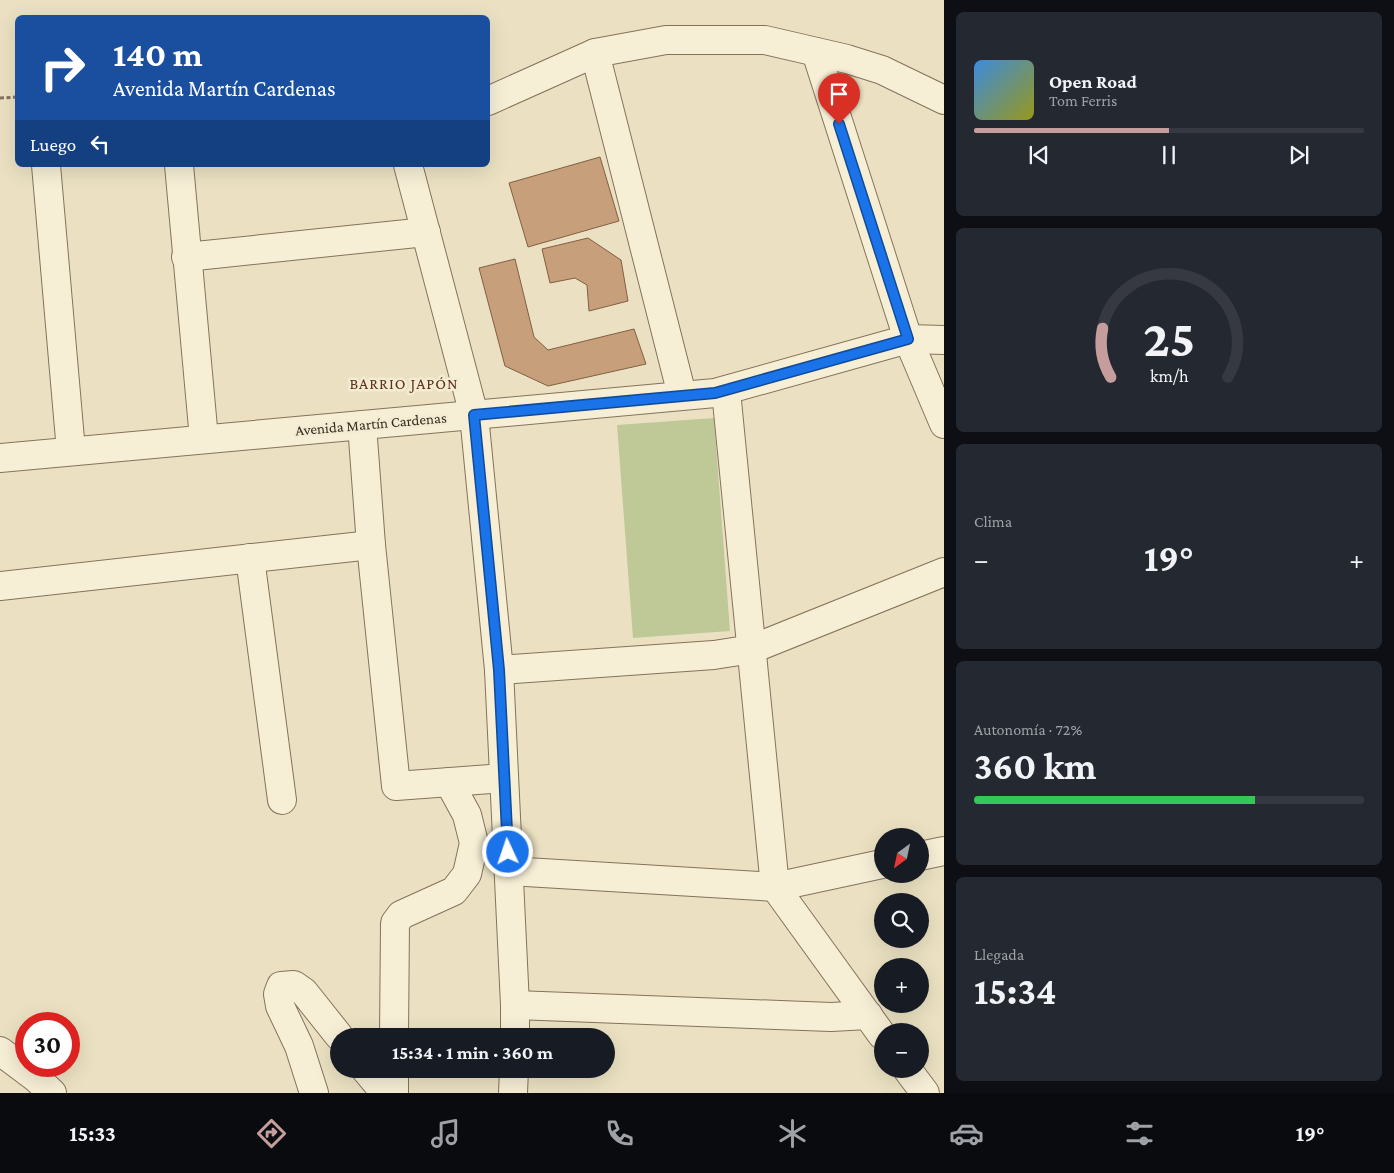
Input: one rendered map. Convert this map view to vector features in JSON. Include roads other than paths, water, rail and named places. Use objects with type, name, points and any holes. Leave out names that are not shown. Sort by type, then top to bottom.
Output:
[{"type":"street","points":[[490,100],[595,53],[666,40],[765,40],[882,70],[944,100]]},
{"type":"street","points":[[816,52],[908,339],[944,424]]},
{"type":"street","points":[[595,53],[682,396]]},
{"type":"street","points":[[46,167],[71,451]]},
{"type":"street","points":[[178,167],[204,439]]},
{"type":"street","points":[[409,167],[474,415],[499,670],[515,1028]]},
{"type":"street","points":[[186,257],[426,232]]},
{"type":"street","name":"Avenida Martín Cardenas","points":[[0,458],[726,391],[908,339],[944,340]]},
{"type":"street","points":[[726,391],[775,887],[874,1024]]},
{"type":"street","points":[[362,425],[371,545],[396,786],[504,778]]},
{"type":"street","points":[[0,586],[371,545]]},
{"type":"street","points":[[250,558],[282,800]]},
{"type":"street","points":[[499,670],[714,655],[752,649],[944,572]]},
{"type":"street","points":[[394,1028],[395,923],[401,915],[454,891],[467,874],[474,843],[467,815],[449,782]]},
{"type":"street","points":[[929,854],[944,851]]},
{"type":"street","points":[[509,871],[775,887],[874,866]]},
{"type":"street","points":[[314,1093],[298,1046],[280,1006],[278,994],[281,986],[294,984],[304,992],[333,1028]]},
{"type":"street","points":[[515,1005],[831,1017],[874,1025]]},
{"type":"street","points":[[0,1051],[36,1078],[52,1093]]},
{"type":"street","points":[[372,1078],[385,1093]]},
{"type":"street","points":[[394,1078],[394,1093]]},
{"type":"street","points":[[514,1078],[514,1093]]},
{"type":"street","points":[[914,1078],[925,1093]]},
{"type":"district","name":"BARRIO JAPÓN","points":[[404,383]]}]
